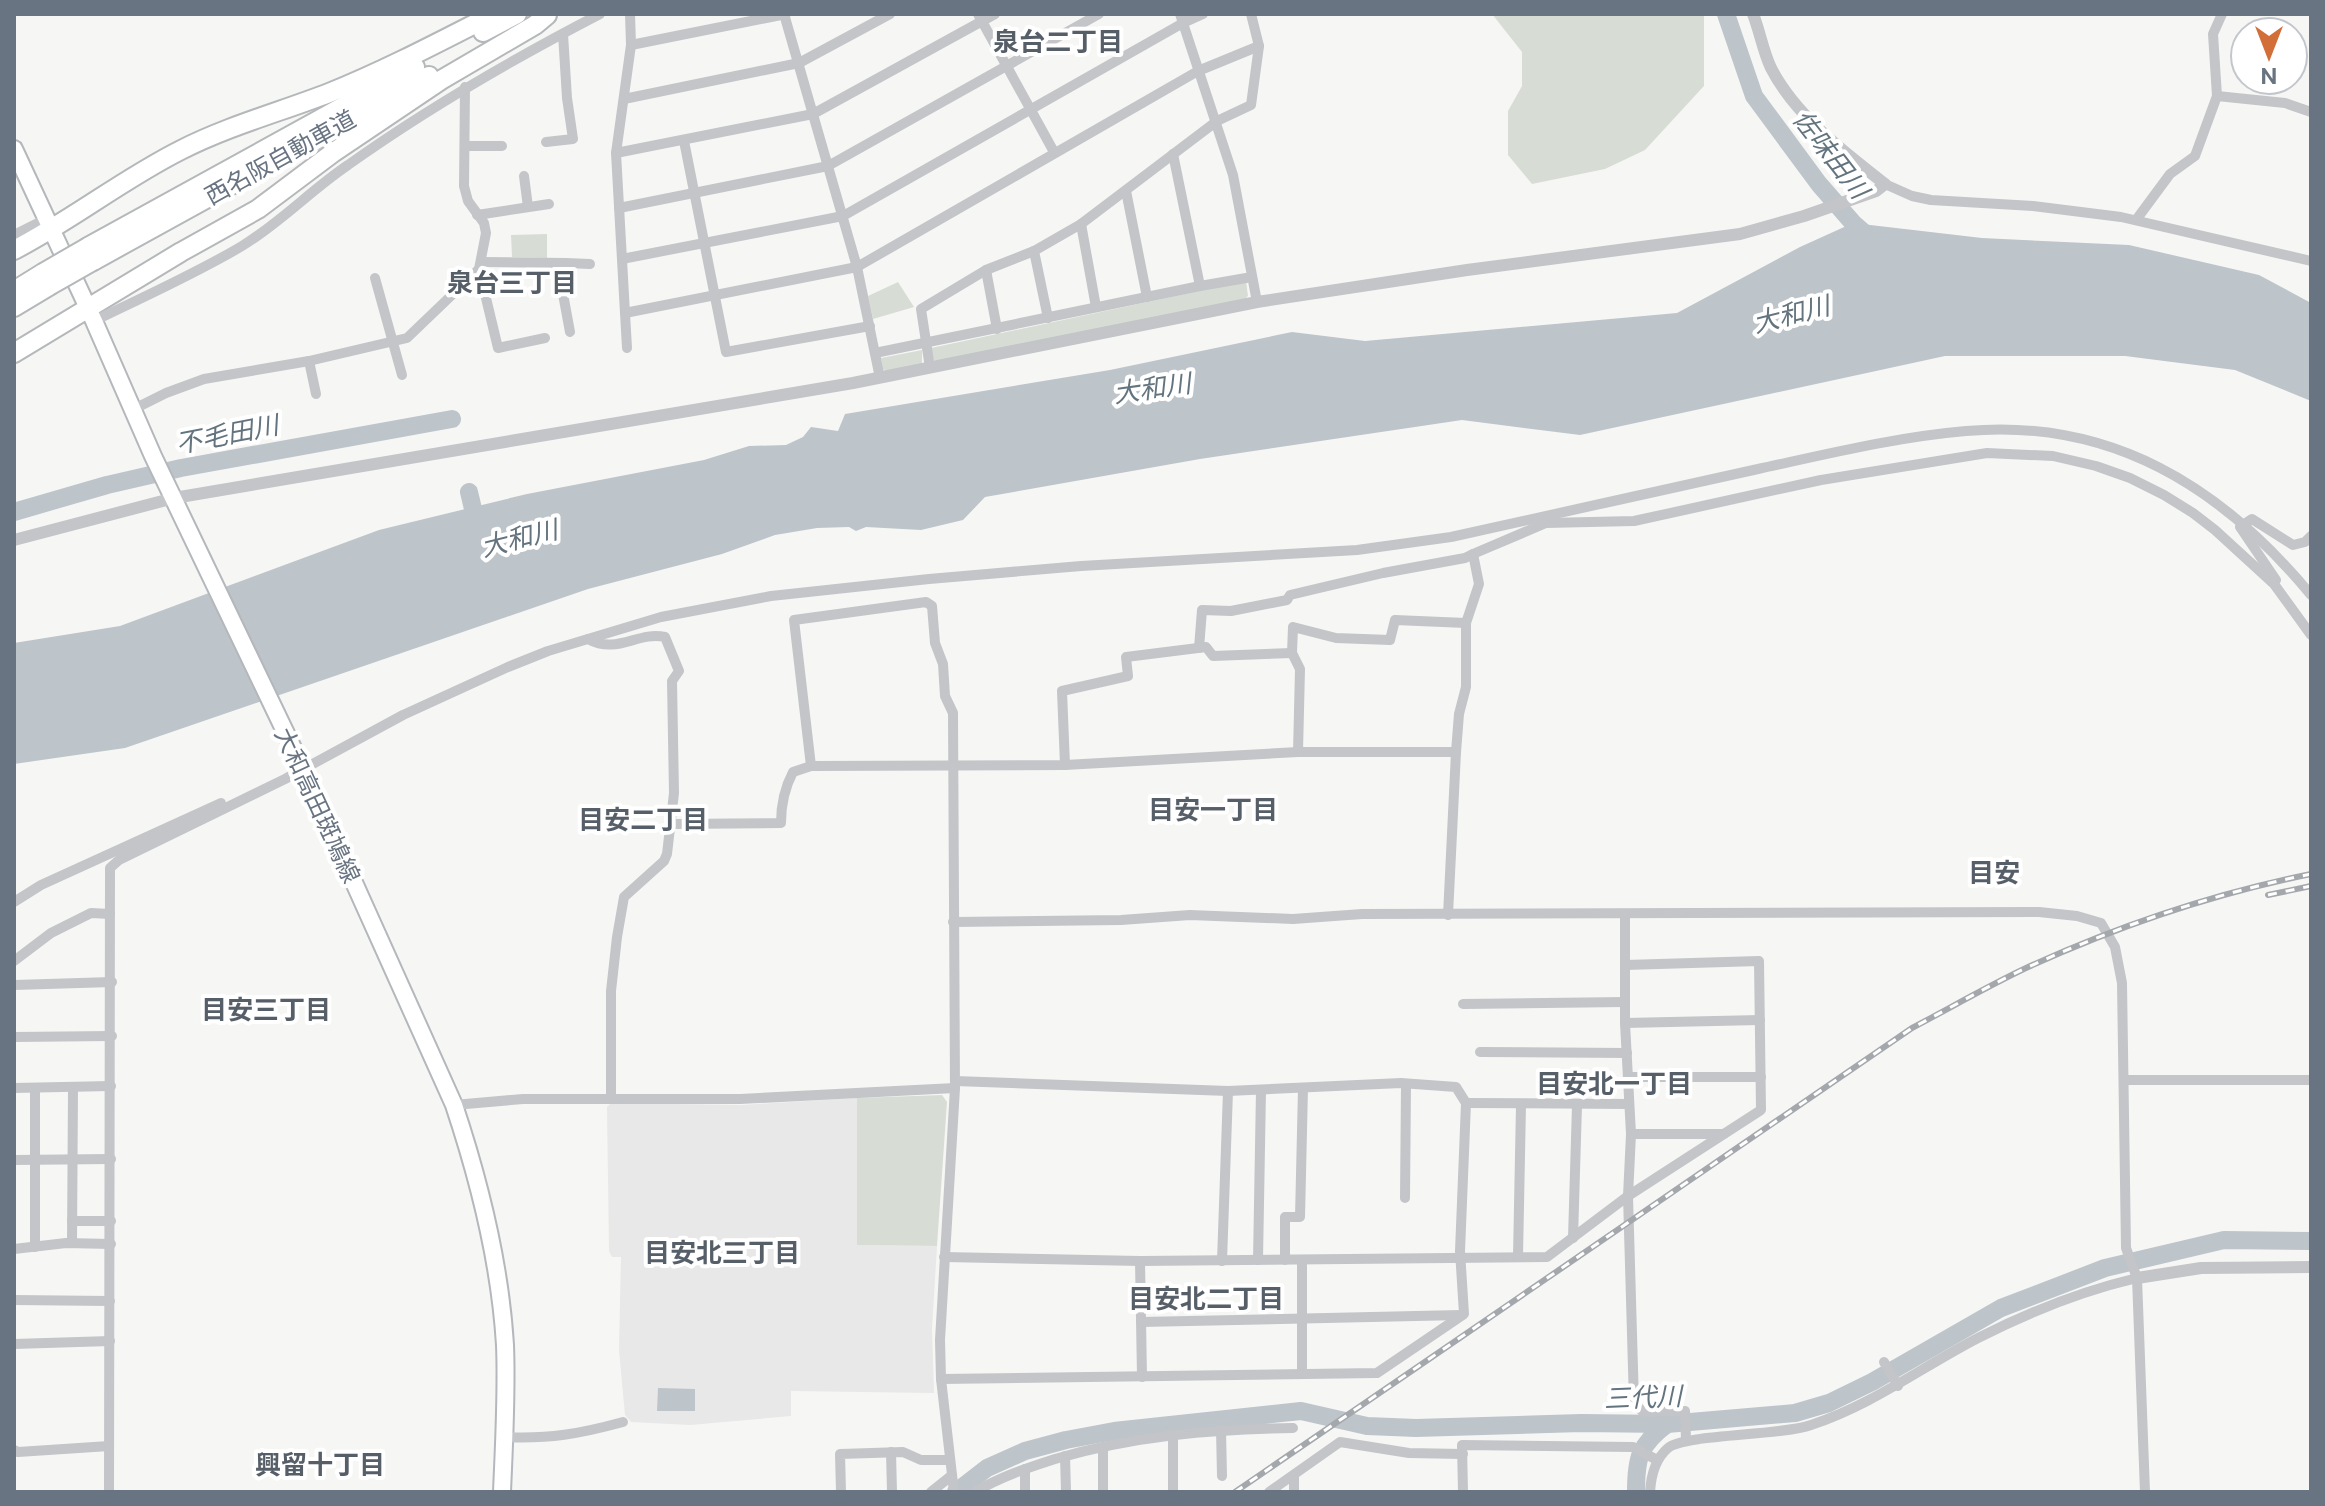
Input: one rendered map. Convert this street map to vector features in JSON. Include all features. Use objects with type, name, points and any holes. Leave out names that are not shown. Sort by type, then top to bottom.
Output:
[{"type":"highway","points":[[14,250],[49,224],[183,149],[396,64],[494,14]]},
{"type":"highway","name":"西名阪自動車道","points":[[14,307],[46,280],[317,120],[517,14]]},
{"type":"highway","points":[[14,353],[91,315],[258,209],[345,144],[441,80],[548,15]]},
{"type":"highway","name":"西名阪自動車道","points":[[91,254],[548,15]]},
{"type":"highway","name":"西名阪自動車道","points":[[14,291],[46,280]]},
{"type":"main road","name":"大和高田斑鳩線","points":[[14,149],[153,456],[303,769],[454,1105],[473,1162],[499,1282],[505,1346],[502,1492]]},
{"type":"street","points":[[91,315],[240,247],[272,227],[344,168],[465,87],[600,14]]},
{"type":"street","points":[[627,348],[616,153],[631,45],[630,14]]},
{"type":"street","points":[[631,45],[785,14],[857,267],[880,378]]},
{"type":"street","points":[[624,99],[799,63],[890,14]]},
{"type":"street","points":[[616,153],[813,114],[980,18],[995,14]]},
{"type":"street","points":[[619,208],[828,166],[1099,14]]},
{"type":"street","points":[[622,259],[843,216],[1030,110],[1181,18],[1203,14]]},
{"type":"street","points":[[930,368],[921,309],[986,270],[1034,251],[1081,224],[1217,121],[1251,105],[1259,46],[1251,14]]},
{"type":"street","points":[[1753,14],[1772,68],[1793,100],[1808,117],[1885,184],[1912,196],[1931,200],[2033,206],[2136,220],[2311,261]]},
{"type":"street","points":[[2136,220],[2170,174],[2195,156],[2217,96],[2213,34],[2222,14]]},
{"type":"street","points":[[980,18],[1054,152]]},
{"type":"street","points":[[1181,18],[1233,175],[1257,302]]},
{"type":"street","points":[[546,142],[573,139],[563,34]]},
{"type":"street","points":[[625,313],[857,267],[1198,71],[1259,46]]},
{"type":"street","points":[[465,87],[464,186],[468,201],[484,223],[486,233],[480,266],[498,348],[545,338]]},
{"type":"street","points":[[2217,96],[2285,103],[2311,112]]},
{"type":"street","points":[[684,141],[726,352],[870,326]]},
{"type":"street","points":[[465,146],[502,146]]},
{"type":"street","points":[[1173,154],[1200,286]]},
{"type":"street","points":[[524,176],[528,207]]},
{"type":"street","points":[[14,540],[174,498],[880,378],[1257,302],[1467,270],[1721,237],[1757,230],[1865,197],[1885,184]]},
{"type":"street","points":[[1126,191],[1147,297]]},
{"type":"street","points":[[477,215],[549,204]]},
{"type":"street","points":[[14,235],[49,224]]},
{"type":"street","points":[[1081,224],[1096,307]]},
{"type":"street","points":[[1034,251],[1048,318]]},
{"type":"street","points":[[566,263],[563,294],[570,332]]},
{"type":"street","points":[[132,410],[204,379],[309,361],[407,338],[480,266],[590,264]]},
{"type":"street","points":[[986,270],[997,329]]},
{"type":"street","points":[[875,353],[1252,277]]},
{"type":"street","points":[[375,278],[402,375]]},
{"type":"street","points":[[309,361],[316,394]]},
{"type":"street","points":[[109,1492],[110,868],[119,860],[285,779],[416,709],[508,667],[661,617],[771,596],[1081,566],[1357,550],[1451,537],[1545,519],[1883,443],[1968,431],[2008,430],[2076,437],[2134,454],[2205,493],[2266,544],[2311,595]]},
{"type":"street","points":[[1199,648],[1202,610],[1231,611],[1287,600],[1290,595],[1318,588],[1465,558],[1545,519],[1634,521],[1890,468],[1987,453],[2053,456],[2096,466],[2164,495],[2215,530],[2274,584],[2311,635]]},
{"type":"street","points":[[2274,584],[2277,581],[2240,527],[2248,520],[2256,520],[2293,545],[2305,542],[2311,536]]},
{"type":"street","points":[[1448,915],[1459,714],[1466,687],[1466,623],[1479,584],[1473,554]]},
{"type":"street","points":[[811,766],[794,620],[926,602],[932,606],[935,643],[943,664],[945,696],[953,713],[955,1084],[940,1340],[941,1379],[954,1492]]},
{"type":"street","points":[[1298,752],[1300,669],[1292,653],[1293,627],[1336,638],[1390,640],[1395,620],[1466,623]]},
{"type":"street","points":[[588,639],[612,646],[656,635],[665,637],[679,671],[672,681],[675,757],[672,824],[664,861],[624,897],[617,937],[611,991],[611,1099]]},
{"type":"street","points":[[1065,765],[1062,691],[1128,676],[1126,657],[1206,647],[1213,656],[1292,653]]},
{"type":"street","points":[[672,824],[781,823],[783,793],[793,772],[811,766],[1065,765],[1298,752],[1456,752]]},
{"type":"street","points":[[14,902],[41,885],[101,857],[229,799],[285,779]]},
{"type":"street","points":[[953,922],[1121,920],[1190,915],[1293,919],[1362,914],[2039,912],[2101,923],[2120,965],[2126,1248],[2137,1275],[2145,1492]]},
{"type":"street","points":[[14,961],[51,933],[91,913],[110,914]]},
{"type":"street","points":[[1625,914],[1634,1403],[1643,1412],[1685,1411],[1686,1439]]},
{"type":"street","points":[[944,1257],[1222,1261],[1547,1257],[1628,1196],[1761,1110],[1759,961],[1625,965]]},
{"type":"street","points":[[14,985],[112,982]]},
{"type":"street","points":[[1463,1004],[1625,1002]]},
{"type":"street","points":[[1625,1023],[1760,1020]]},
{"type":"street","points":[[14,1037],[112,1036]]},
{"type":"street","points":[[1480,1052],[1627,1053]]},
{"type":"street","points":[[1629,1077],[1761,1077]]},
{"type":"street","points":[[2124,1080],[2311,1080]]},
{"type":"street","points":[[454,1105],[523,1099],[740,1099],[955,1084],[1228,1091],[1406,1084],[1456,1087],[1466,1103],[1460,1251],[1463,1260],[1463,1315]]},
{"type":"street","points":[[1405,1198],[1406,1084]]},
{"type":"street","points":[[14,1088],[111,1086]]},
{"type":"street","points":[[72,1243],[73,1087]]},
{"type":"street","points":[[35,1088],[35,1247]]},
{"type":"street","points":[[1285,1260],[1285,1217],[1300,1217],[1303,1088]]},
{"type":"street","points":[[1258,1260],[1261,1090]]},
{"type":"street","points":[[1222,1261],[1228,1091]]},
{"type":"street","points":[[1466,1103],[1629,1104]]},
{"type":"street","points":[[1518,1256],[1521,1105]]},
{"type":"street","points":[[1573,1238],[1577,1105]]},
{"type":"street","points":[[1631,1134],[1726,1134]]},
{"type":"street","points":[[14,1160],[111,1159]]},
{"type":"street","points":[[72,1221],[111,1221]]},
{"type":"street","points":[[14,1249],[72,1243],[111,1244]]},
{"type":"street","points":[[1302,1260],[1302,1374]]},
{"type":"street","points":[[1140,1261],[1142,1377]]},
{"type":"street","points":[[1650,1492],[1654,1459],[1669,1446],[1686,1439],[1780,1433],[1810,1426],[1857,1407],[1976,1339],[2042,1308],[2102,1286],[2137,1275],[2201,1268],[2311,1267]]},
{"type":"street","points":[[14,1300],[110,1301]]},
{"type":"street","points":[[941,1379],[1377,1373],[1463,1315]]},
{"type":"street","points":[[1141,1322],[1463,1315]]},
{"type":"street","points":[[14,1344],[110,1341]]},
{"type":"street","points":[[1884,1363],[1897,1385]]},
{"type":"street","points":[[504,1437],[547,1439],[623,1422]]},
{"type":"street","points":[[975,1492],[1025,1469],[1103,1447],[1221,1430],[1293,1428]]},
{"type":"street","points":[[1221,1430],[1222,1476]]},
{"type":"street","points":[[1173,1435],[1173,1492]]},
{"type":"street","points":[[1269,1492],[1340,1442],[1400,1452],[1463,1454]]},
{"type":"street","points":[[1463,1492],[1462,1445],[1633,1447],[1654,1459]]},
{"type":"street","points":[[14,1450],[109,1446]]},
{"type":"street","points":[[1103,1447],[1103,1492]]},
{"type":"street","points":[[891,1452],[892,1492]]},
{"type":"street","points":[[841,1492],[840,1454],[903,1452],[921,1460],[949,1460]]},
{"type":"street","points":[[1065,1456],[1066,1492]]},
{"type":"street","points":[[1025,1469],[1025,1492]]},
{"type":"street","points":[[1294,1475],[1294,1492]]},
{"type":"street","points":[[931,1492],[951,1476]]},
{"type":"shaded area","points":[[1492,14],[1704,14],[1704,86],[1645,150],[1605,169],[1532,184],[1508,155],[1508,111],[1522,86],[1522,52]]},
{"type":"shaded area","points":[[547,234],[547,258],[512,257],[511,235]]},
{"type":"shaded area","points":[[1246,281],[1248,296],[1245,299],[937,362],[933,359],[931,348]]},
{"type":"shaded area","points":[[898,282],[914,307],[873,319],[868,296]]},
{"type":"shaded area","points":[[922,350],[922,365],[883,369],[881,358]]},
{"type":"shaded area","points":[[942,1095],[947,1102],[937,1246],[857,1245],[857,1098]]},
{"type":"shaded area","points":[[857,1098],[857,1245],[937,1246],[932,1329],[934,1393],[791,1391],[791,1416],[690,1425],[631,1422],[625,1415],[619,1350],[621,1257],[612,1257],[609,1251],[607,1107],[611,1103],[741,1105]]},
{"type":"water","name":"大和川","points":[[1853,223],[1982,238],[2129,245],[2259,275],[2311,303],[2311,401],[2235,370],[2125,356],[1945,356],[1580,435],[1462,420],[1200,459],[985,497],[963,520],[921,530],[817,528],[775,535],[722,554],[588,589],[125,748],[14,764],[14,643],[120,626],[379,530],[527,494],[704,460],[749,446],[786,445],[803,437],[811,427],[838,431],[845,414],[1110,370],[1292,332],[1365,341],[1677,313],[1800,247]]},
{"type":"water","points":[[658,1388],[695,1389],[695,1411],[657,1411]]},
{"type":"waterway","name":"佐味田川","points":[[1726,14],[1754,96],[1819,184],[1869,237]]},
{"type":"waterway","name":"不毛田川","points":[[14,512],[107,485],[181,468],[452,419]]},
{"type":"waterway","name":"不毛田川","points":[[469,492],[478,530]]},
{"type":"waterway","name":"三代川","points":[[956,1492],[987,1468],[1025,1451],[1066,1440],[1114,1431],[1301,1411],[1367,1426],[1416,1428],[1667,1424],[1795,1413],[1829,1403],[1872,1382],[2001,1308],[2105,1268],[2224,1240],[2311,1241]]},
{"type":"waterway","points":[[1636,1492],[1641,1453],[1650,1439],[1667,1424]]},
{"type":"railway","points":[[1235,1492],[1912,1028],[2012,975],[2095,938],[2202,901],[2311,874]]},
{"type":"railway","points":[[2268,895],[2311,886]]},
{"type":"district","name":"泉台二丁目","points":[[1058,41]]},
{"type":"district","name":"泉台三丁目","points":[[512,282]]},
{"type":"district","name":"目安一丁目","points":[[1213,809]]},
{"type":"district","name":"目安二丁目","points":[[643,819]]},
{"type":"district","name":"目安","points":[[1994,872]]},
{"type":"district","name":"目安三丁目","points":[[266,1009]]},
{"type":"district","name":"目安北一丁目","points":[[1614,1083]]},
{"type":"district","name":"目安北三丁目","points":[[722,1252]]},
{"type":"district","name":"目安北二丁目","points":[[1206,1298]]},
{"type":"district","name":"興留十丁目","points":[[320,1464]]}]
